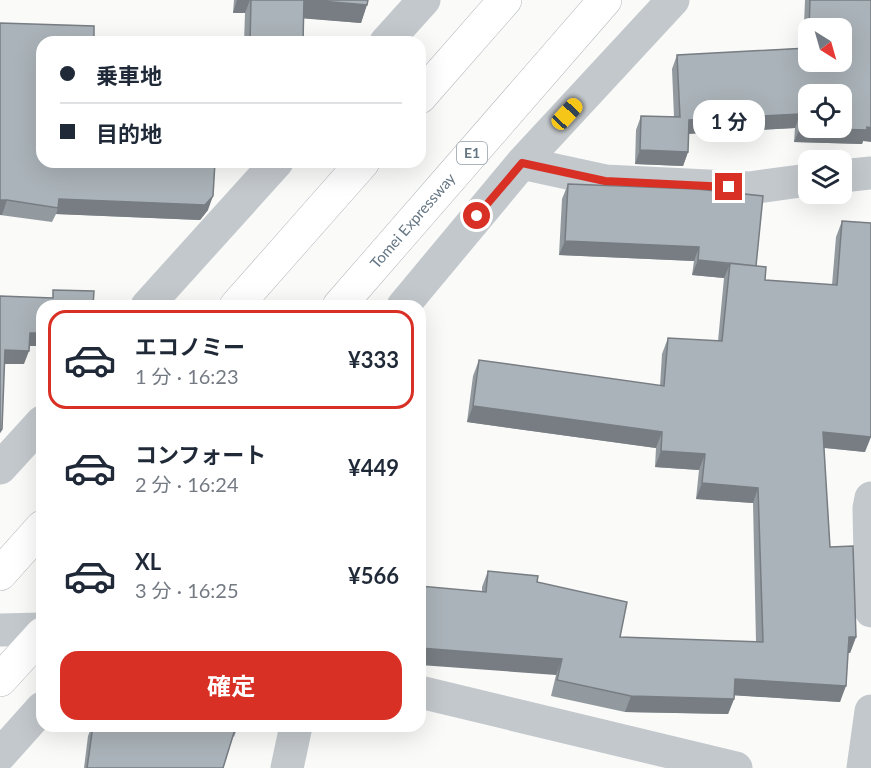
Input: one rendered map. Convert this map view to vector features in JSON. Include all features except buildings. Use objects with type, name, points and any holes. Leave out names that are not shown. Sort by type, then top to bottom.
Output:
[{"type":"highway","points":[[426,90],[505,0]]},
{"type":"highway","name":"Tomei Expressway","points":[[344,300],[605,0]]},
{"type":"highway","points":[[241,300],[358,168]]},
{"type":"highway","points":[[0,573],[36,534]]},
{"type":"highway","points":[[0,680],[36,641]]},
{"type":"street","points":[[391,36],[423,0]]},
{"type":"street","points":[[409,300],[522,163],[673,0]]},
{"type":"street","points":[[522,163],[605,181],[749,188],[798,181]]},
{"type":"street","points":[[152,300],[272,168]]},
{"type":"street","points":[[852,175],[871,173]]},
{"type":"street","points":[[0,468],[36,429]]},
{"type":"street","points":[[871,498],[869,508],[871,611]]},
{"type":"street","points":[[0,630],[36,629]]},
{"type":"street","points":[[426,693],[735,768]]},
{"type":"street","points":[[863,768],[871,711]]},
{"type":"street","points":[[0,755],[36,715]]},
{"type":"street","points":[[287,768],[295,732]]},
{"type":"route","points":[[477,216],[522,163],[605,181],[729,187]]}]
